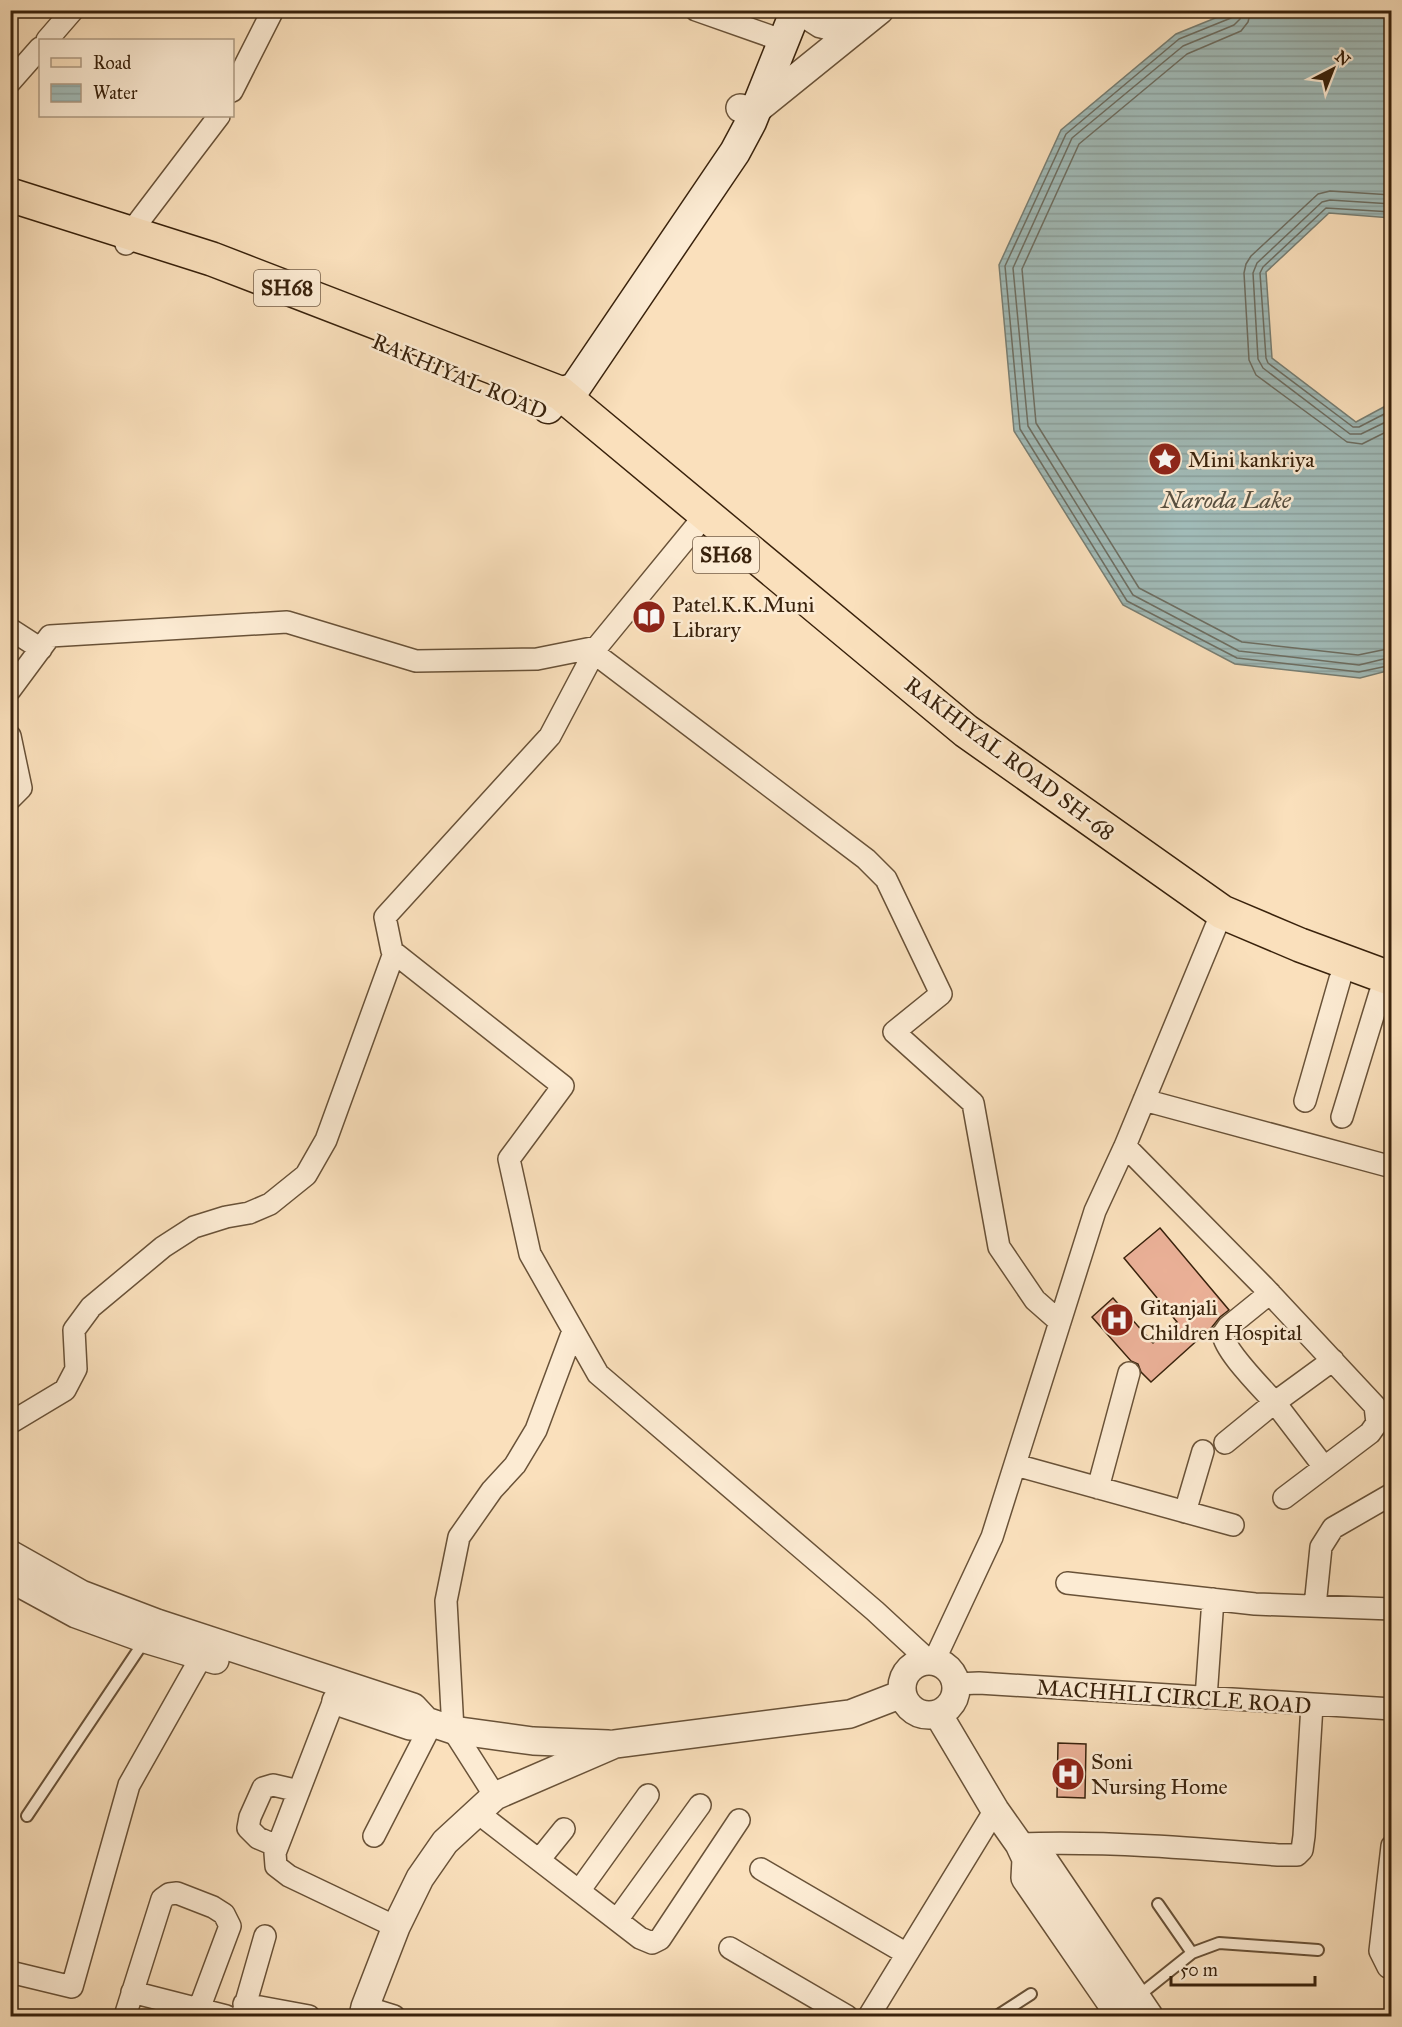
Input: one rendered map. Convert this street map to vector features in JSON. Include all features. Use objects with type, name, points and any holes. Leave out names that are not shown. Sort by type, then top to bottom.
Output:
[{"type":"main road","points":[[554,401],[561,378],[747,110],[777,29],[798,10]]},
{"type":"main road","name":"SH68","points":[[10,195],[128,239]]},
{"type":"main road","name":"RAKHIYAL ROAD","points":[[10,210],[128,239],[166,257],[554,401],[942,727],[1144,880],[1325,975],[1388,989]]},
{"type":"main road","name":"SH68","points":[[1220,919],[1300,945],[1388,989]]},
{"type":"street","points":[[48,39],[73,10]]},
{"type":"street","points":[[234,88],[273,10]]},
{"type":"street","points":[[696,10],[777,29]]},
{"type":"street","points":[[798,10],[821,24],[854,32]]},
{"type":"street","points":[[747,110],[854,32],[880,10]]},
{"type":"street","points":[[10,82],[39,49]]},
{"type":"street","points":[[128,239],[218,117]]},
{"type":"street","points":[[700,522],[595,650],[550,736],[385,917],[394,953],[563,1086],[509,1159],[530,1254],[598,1374],[931,1660],[941,1663],[951,1672],[956,1684],[953,1701],[945,1710],[938,1714],[925,1715],[913,1711],[902,1694],[901,1685],[906,1671],[912,1665],[931,1660],[992,1538],[1095,1210],[1125,1146],[1220,919]]},
{"type":"street","points":[[10,690],[50,636],[287,622],[416,661],[537,659],[595,650],[866,859],[886,879],[941,994],[894,1032],[973,1103],[999,1247],[1035,1300],[1060,1322]]},
{"type":"street","points":[[10,629],[41,649]]},
{"type":"street","points":[[10,736],[21,788],[10,799]]},
{"type":"street","points":[[10,1423],[65,1390],[76,1368],[74,1330],[91,1307],[163,1247],[194,1227],[249,1213],[270,1204],[306,1174],[326,1140],[394,953]]},
{"type":"street","points":[[1305,1101],[1340,980]]},
{"type":"street","points":[[1342,1117],[1388,989]]},
{"type":"street","points":[[1144,1100],[1392,1167]]},
{"type":"street","points":[[1125,1146],[1270,1293],[1374,1406],[1377,1423],[1370,1433],[1284,1498]]},
{"type":"street","points":[[1270,1293],[1228,1327],[1223,1334],[1223,1340],[1324,1467]]},
{"type":"street","points":[[374,1836],[437,1724],[446,1601],[459,1537],[492,1490],[515,1465],[536,1430],[573,1331]]},
{"type":"street","points":[[1226,1443],[1274,1403],[1333,1360]]},
{"type":"street","points":[[1098,1488],[1129,1373]]},
{"type":"street","points":[[1185,1512],[1203,1451]]},
{"type":"street","points":[[1016,1465],[1233,1525]]},
{"type":"street","points":[[1315,1606],[1321,1547],[1333,1528],[1392,1494]]},
{"type":"street","points":[[10,1554],[81,1594],[157,1623],[206,1647],[334,1700],[410,1726],[437,1724],[534,1741],[615,1744],[850,1714],[902,1694]]},
{"type":"street","points":[[10,1578],[76,1614],[145,1640],[206,1647],[413,1707],[437,1724],[486,1804],[538,1860],[640,1938],[652,1943],[660,1939],[739,1820]]},
{"type":"street","points":[[1067,1583],[1255,1604],[1392,1610]]},
{"type":"street","points":[[1206,1698],[1213,1599]]},
{"type":"street","points":[[10,1972],[72,1988],[129,1785],[206,1647]]},
{"type":"street","name":"MACHHLI CIRCLE ROAD","points":[[956,1684],[979,1683],[1392,1709]]},
{"type":"street","points":[[334,1700],[277,1846],[276,1866],[289,1876],[396,1926]]},
{"type":"street","points":[[1023,1852],[1058,1842],[1297,1855],[1302,1850],[1304,1836],[1312,1705]]},
{"type":"street","points":[[938,1714],[995,1810],[1023,1852],[1025,1878],[1126,2009]]},
{"type":"street","points":[[394,2016],[364,2012],[396,1926],[420,1878],[445,1842],[486,1804],[615,1744]]},
{"type":"street","points":[[277,1846],[258,1838],[248,1828],[250,1817],[263,1788],[273,1785],[299,1791]]},
{"type":"street","points":[[579,1891],[648,1795]]},
{"type":"street","points":[[617,1920],[700,1805]]},
{"type":"street","points":[[869,2016],[995,1810]]},
{"type":"street","points":[[538,1860],[564,1829]]},
{"type":"street","points":[[1392,1846],[1380,1952],[1388,1967],[1392,1968]]},
{"type":"street","points":[[761,1869],[907,1954]]},
{"type":"street","points":[[125,2016],[162,1899],[177,1893],[213,1907],[224,1914],[230,1926],[199,2009]]},
{"type":"street","points":[[265,1936],[243,2010],[309,2016]]},
{"type":"street","points":[[730,1948],[847,2016]]},
{"type":"street","points":[[132,1992],[226,2016]]},
{"type":"lane","points":[[27,1816],[145,1640]]},
{"type":"lane","points":[[1158,1904],[1192,1953]]},
{"type":"lane","points":[[1126,2009],[1192,1953],[1219,1943],[1318,1950]]},
{"type":"lane","points":[[997,2016],[1031,1994]]},
{"type":"water","name":"Naroda Lake","points":[[1235,10],[1391,11],[1391,218],[1329,213],[1266,272],[1272,358],[1356,422],[1391,403],[1391,670],[1360,678],[1235,664],[1123,605],[1014,431],[999,265],[1061,130],[1176,34]]},
{"type":"building","points":[[1160,1228],[1229,1310],[1151,1382],[1141,1372],[1138,1364],[1131,1361],[1092,1317],[1113,1298],[1153,1343],[1177,1322],[1124,1258]]},
{"type":"building","points":[[1058,1743],[1086,1744],[1085,1798],[1057,1797]]},
{"type":"place","name":"Mini kankriya","points":[[1165,459]]},
{"type":"place","name":"Patel.K.K.Muni Library","points":[[649,617]]},
{"type":"place","name":"Gitanjali Children Hospital","points":[[1117,1320]]},
{"type":"place","name":"Soni Nursing Home","points":[[1068,1774]]}]
